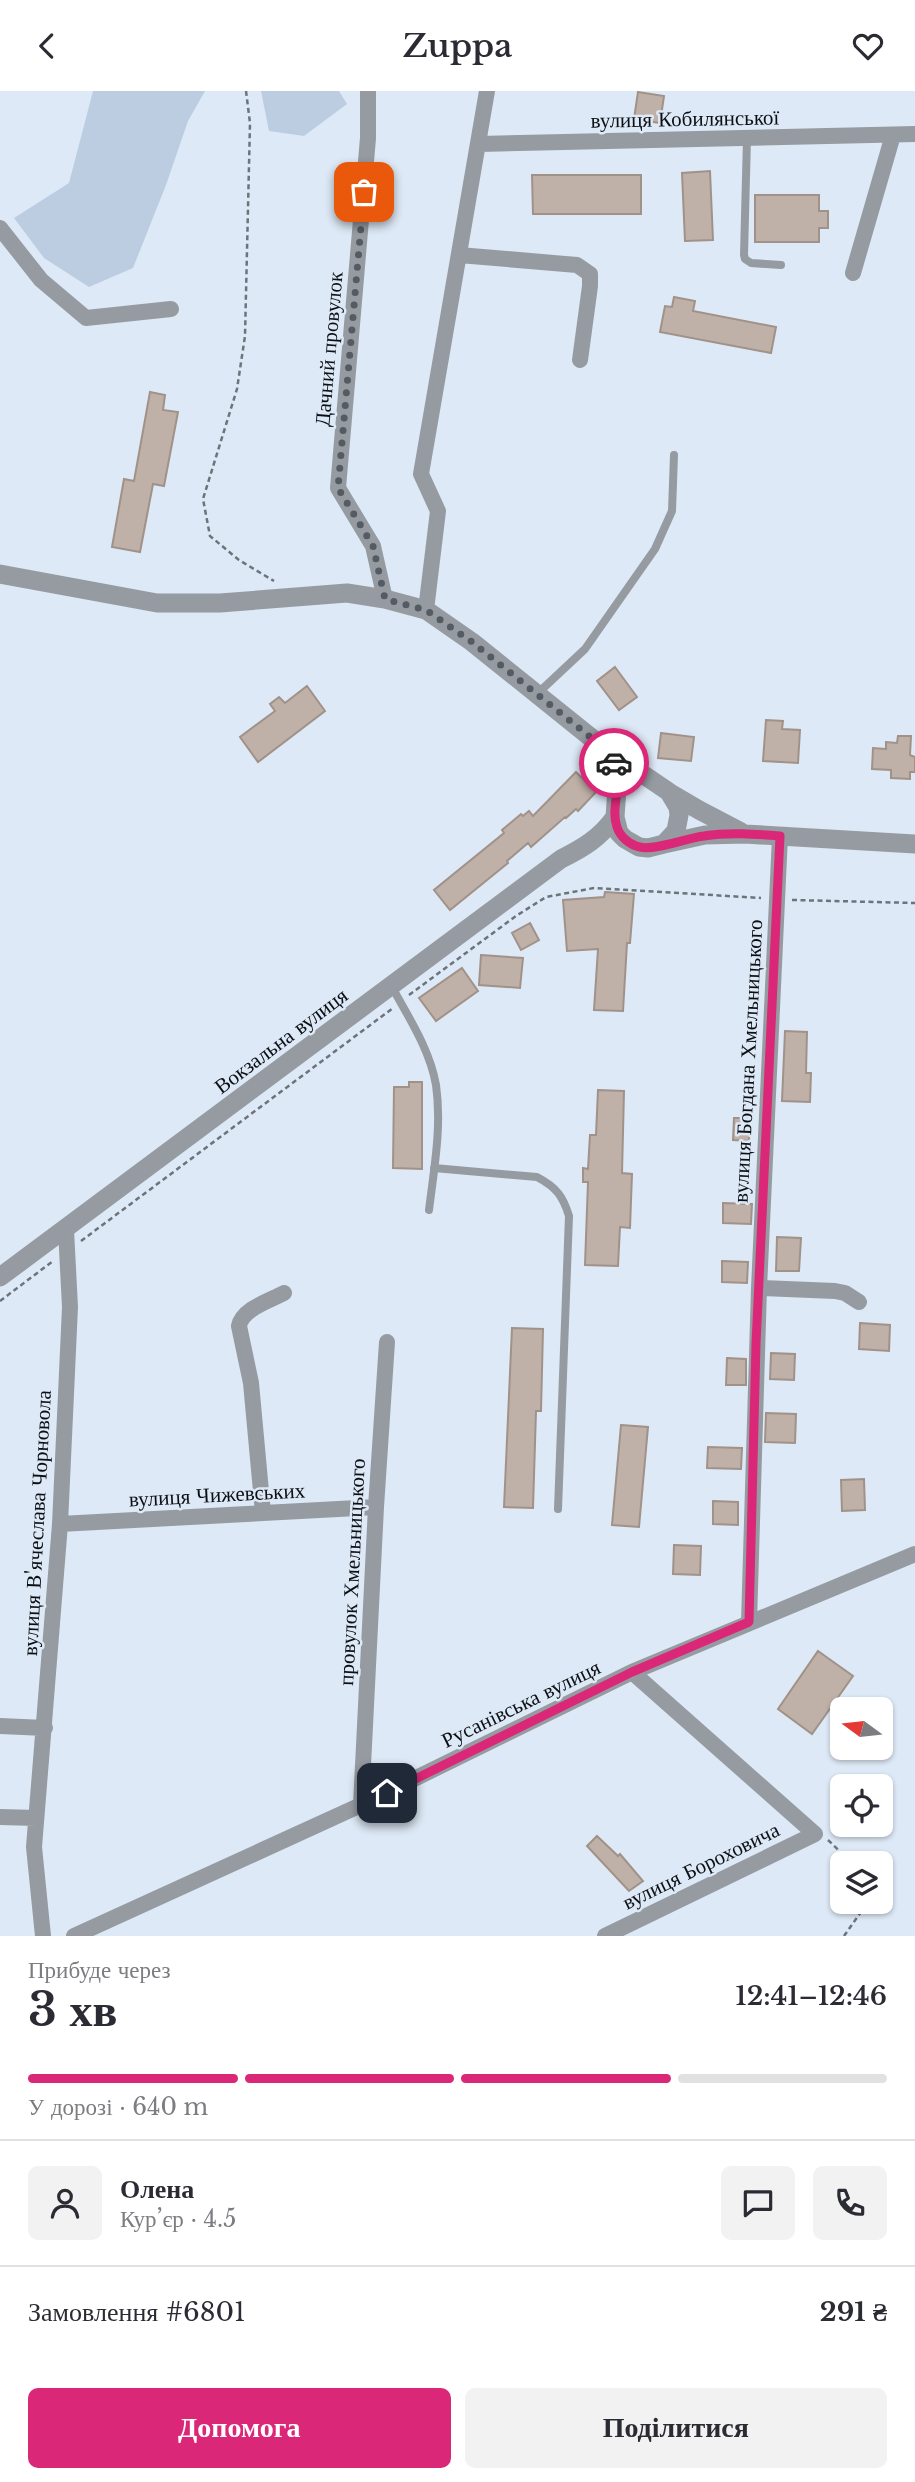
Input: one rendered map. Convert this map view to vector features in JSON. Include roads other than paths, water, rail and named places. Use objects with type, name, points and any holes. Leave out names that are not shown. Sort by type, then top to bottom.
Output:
[{"type":"street","name":"Дачний провулок","points":[[368,91],[368,138],[338,488],[373,546],[385,599]]},
{"type":"street","points":[[426,610],[438,511],[421,474],[487,91]]},
{"type":"street","name":"вулиця Кобилянської","points":[[479,144],[915,134]]},
{"type":"street","points":[[853,273],[893,135]]},
{"type":"street","points":[[0,228],[41,279],[86,318],[171,309]]},
{"type":"street","points":[[460,254],[577,265],[585,269],[590,275],[590,286],[580,360]]},
{"type":"street","points":[[0,574],[157,603],[220,603],[347,593],[385,599],[426,610],[472,642],[604,748],[698,810],[745,834]]},
{"type":"street","points":[[604,748],[613,760],[618,774],[615,812],[619,833],[631,844],[648,848],[705,835],[745,834],[915,843]]},
{"type":"street","points":[[615,812],[618,800],[630,788],[638,785],[662,788],[678,807],[676,831],[664,843]]},
{"type":"street","name":"Вокзальна вулиця","points":[[590,845],[602,834],[615,812]]},
{"type":"street","name":"вулиця Богдана Хмельницького","points":[[749,1622],[759,1288],[780,836]]},
{"type":"street","name":"Вокзальна вулиця","points":[[0,1277],[396,995],[561,859],[590,845],[607,842],[631,844]]},
{"type":"street","name":"вулиця В'ячеслава Чорновола","points":[[43,1936],[34,1847],[60,1524],[70,1307],[66,1230]]},
{"type":"street","points":[[759,1288],[835,1291],[845,1293],[859,1302]]},
{"type":"street","points":[[263,1513],[251,1383],[239,1326],[240,1319],[247,1313],[284,1293]]},
{"type":"street","name":"провулок Хмельницького","points":[[362,1805],[387,1342]]},
{"type":"street","name":"вулиця Чижевських","points":[[60,1524],[376,1507]]},
{"type":"street","name":"Русанівська вулиця","points":[[74,1936],[362,1805],[632,1672],[915,1555]]},
{"type":"street","name":"вулиця Бороховича","points":[[605,1936],[815,1834],[632,1672]]},
{"type":"street","points":[[0,1726],[45,1728]]},
{"type":"street","points":[[0,1817],[36,1818]]},
{"type":"lane","points":[[747,138],[745,259],[751,263],[781,265]]},
{"type":"lane","points":[[537,694],[585,649],[655,549],[672,511],[674,455]]},
{"type":"lane","points":[[396,995],[415,1028],[436,1085],[438,1126],[429,1210]]},
{"type":"lane","points":[[434,1168],[537,1177],[564,1196],[569,1216],[558,1509]]}]
